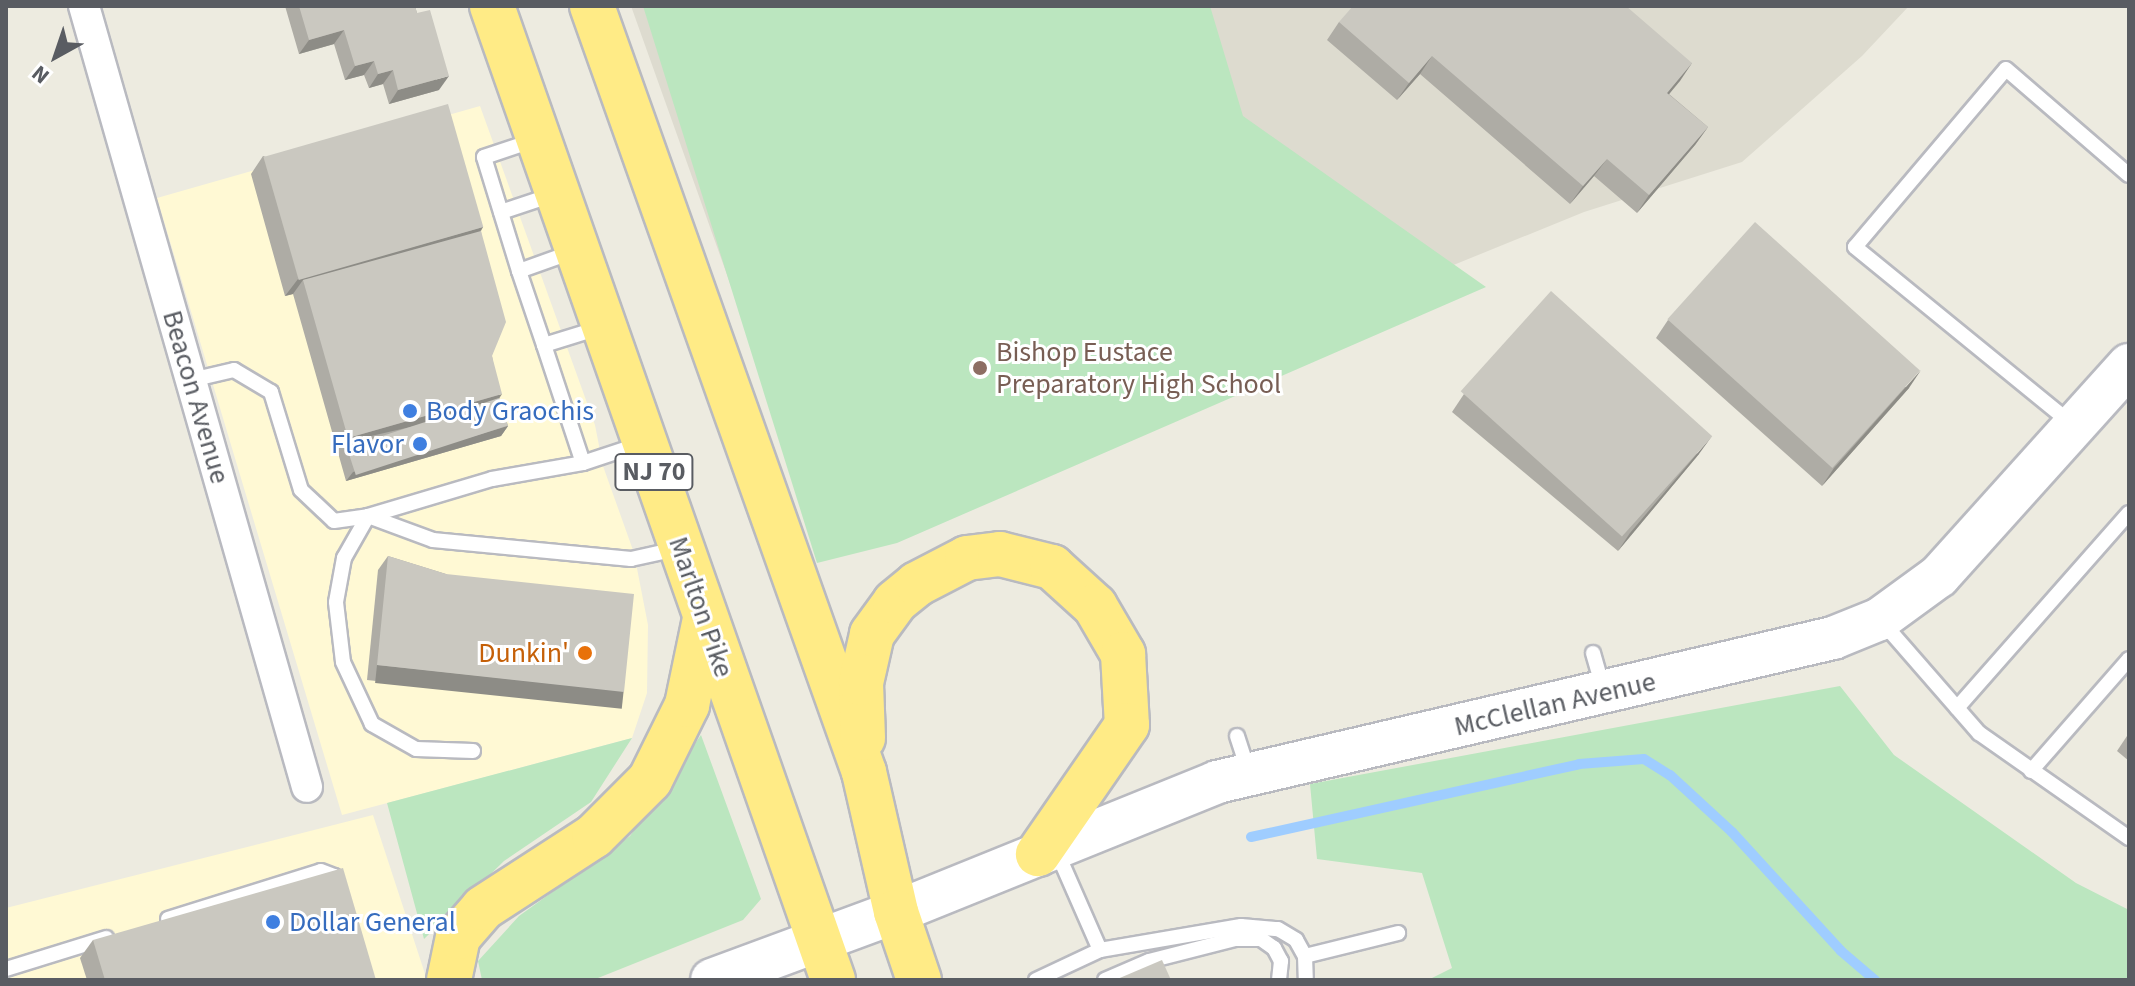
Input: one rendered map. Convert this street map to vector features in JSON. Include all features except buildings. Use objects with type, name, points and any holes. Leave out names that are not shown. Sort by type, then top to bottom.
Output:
[{"type":"highway","name":"Marlton Pike","points":[[492,6],[833,980]]},
{"type":"highway","points":[[592,6],[864,772],[896,912],[919,980]]},
{"type":"highway","points":[[864,772],[861,683],[872,634],[895,602],[917,584],[967,558],[1000,554],[1052,567],[1095,606],[1123,654],[1127,725],[1046,850]]},
{"type":"highway","points":[[449,980],[458,937],[483,908],[594,836],[650,780],[687,705],[705,619]]},
{"type":"street","name":"Beacon Avenue","points":[[84,6],[307,787]]},
{"type":"street","name":"McClellan Avenue","points":[[712,980],[819,937],[896,912],[1217,782],[1243,755],[1599,673],[1833,638],[1880,619],[1939,576],[2129,365]]},
{"type":"lane","points":[[2075,427],[1855,247],[2006,69],[2129,175]]},
{"type":"lane","points":[[537,140],[484,157],[583,463]]},
{"type":"lane","points":[[501,212],[556,194]]},
{"type":"lane","points":[[519,271],[576,251]]},
{"type":"lane","points":[[544,345],[603,326]]},
{"type":"lane","points":[[191,380],[234,370],[271,392],[301,490],[334,521],[368,516],[492,479],[583,463],[644,443]]},
{"type":"lane","points":[[1957,708],[2129,513]]},
{"type":"lane","points":[[368,516],[433,540],[580,556],[631,559],[680,548]]},
{"type":"lane","points":[[368,516],[344,558],[336,602],[343,662],[372,724],[416,749],[473,751]]},
{"type":"lane","points":[[1880,619],[1979,733],[2129,838]]},
{"type":"lane","points":[[2031,771],[2129,659]]},
{"type":"lane","points":[[1046,850],[1100,950]]},
{"type":"lane","points":[[155,923],[321,871],[334,876],[343,905]]},
{"type":"lane","points":[[1036,980],[1100,950],[1258,926],[1288,933],[1305,956],[1306,980]]},
{"type":"lane","points":[[6,969],[125,932]]},
{"type":"lane","points":[[1305,956],[1398,933]]},
{"type":"lane","points":[[1105,980],[1149,961],[1235,939],[1261,939],[1274,948],[1281,961],[1279,980]]},
{"type":"shaded area","name":"Bishop Eustace Preparatory High School","points":[[631,6],[1909,6],[1862,56],[1742,162],[1584,212],[816,524]]},
{"type":"shaded area","points":[[480,106],[595,425],[603,466],[634,553],[648,625],[647,693],[632,738],[342,815],[157,198]]},
{"type":"shaded area","points":[[373,815],[427,980],[6,980],[6,908]]},
{"type":"green space","name":"Bishop Eustace Preparatory High School","points":[[643,6],[1210,6],[1243,116],[1486,287],[897,543],[817,563]]},
{"type":"green space","points":[[1840,686],[1894,755],[2076,883],[2129,910],[2129,980],[1428,980],[1452,968],[1422,873],[1317,859],[1310,784]]},
{"type":"green space","points":[[701,735],[761,899],[743,920],[593,980],[482,980],[478,961],[519,916],[630,836]]},
{"type":"green space","points":[[632,738],[591,802],[504,861],[424,939],[387,803]]},
{"type":"waterway","points":[[1251,837],[1579,764],[1644,759],[1670,775],[1732,832],[1841,951],[1875,980]]},
{"type":"place","name":"Bishop Eustace Preparatory High School","points":[[980,368]]},
{"type":"place","name":"Body Graochis","points":[[410,411]]},
{"type":"place","name":"Flavor","points":[[420,444]]},
{"type":"place","name":"Dunkin'","points":[[585,653]]},
{"type":"place","name":"Dollar General","points":[[273,922]]}]
